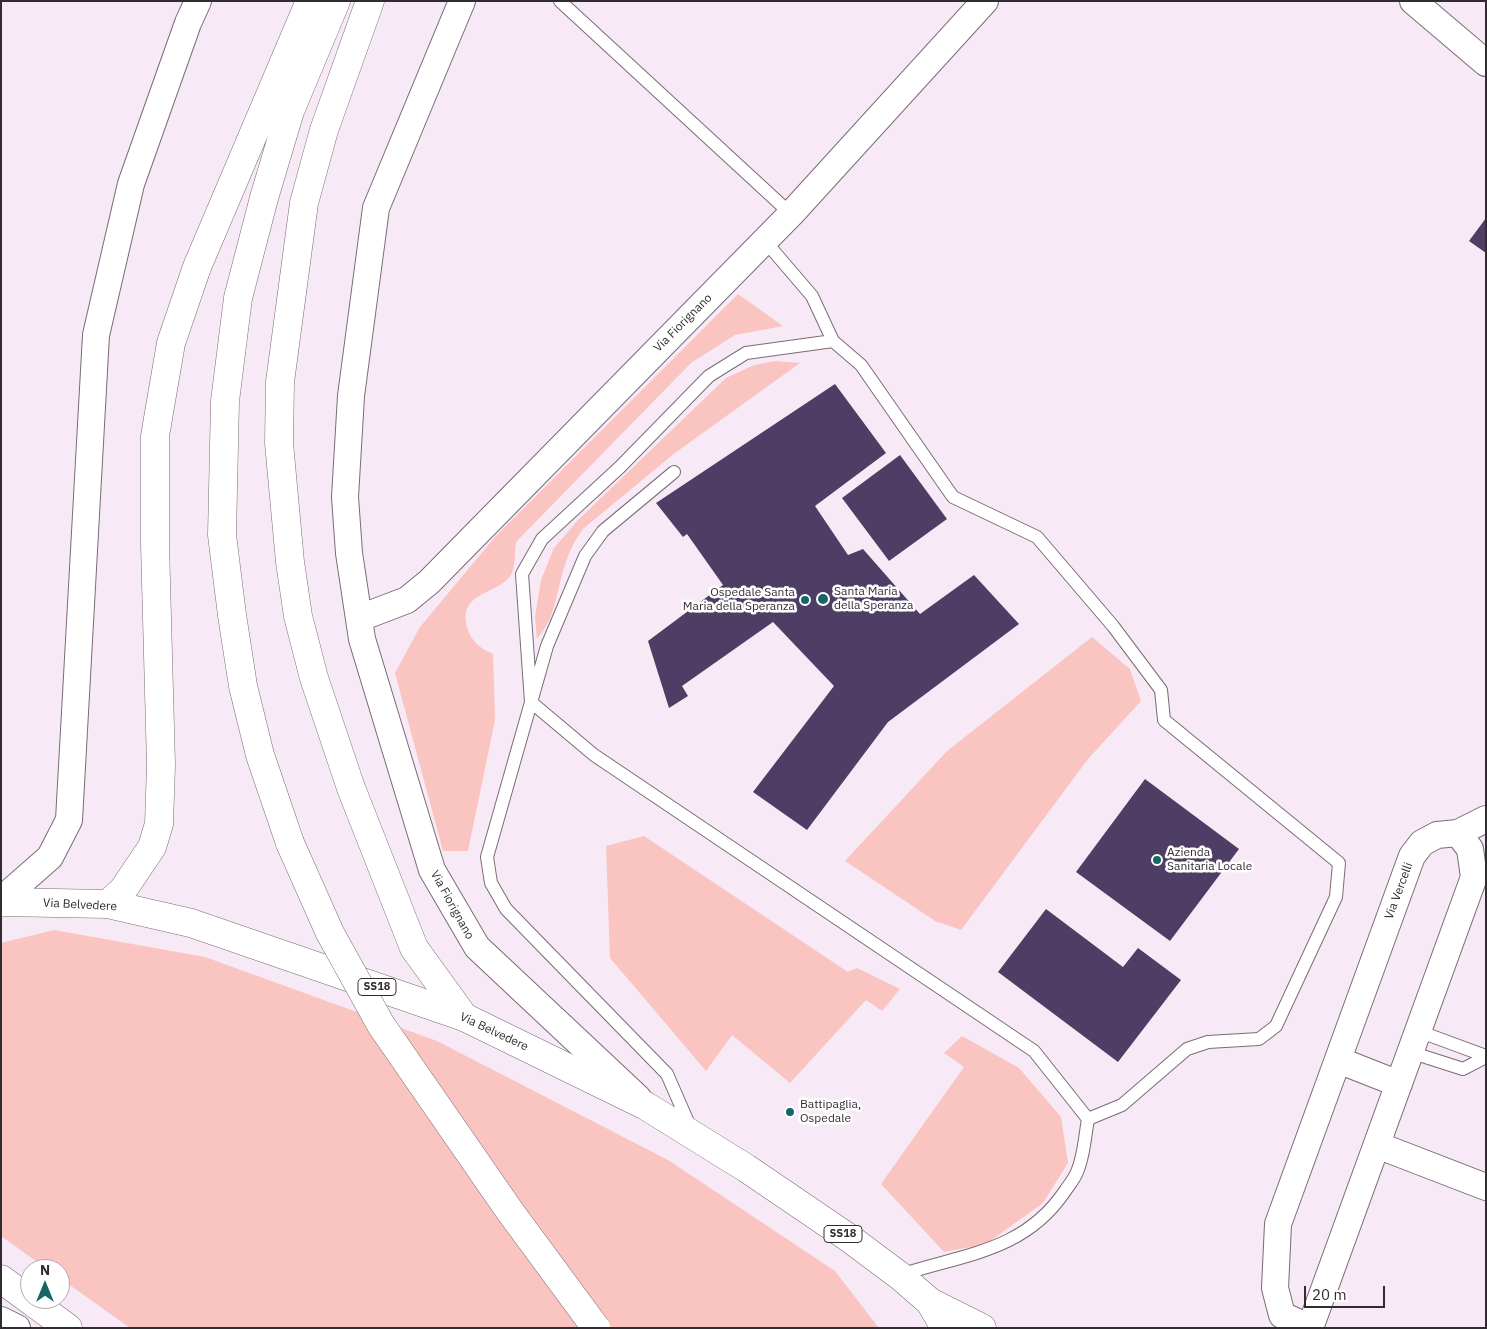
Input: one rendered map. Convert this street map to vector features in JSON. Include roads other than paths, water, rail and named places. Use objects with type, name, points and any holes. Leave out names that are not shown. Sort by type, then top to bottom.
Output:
[{"type":"main road","points":[[108,904],[123,890],[152,847],[159,824],[161,765],[154,445],[160,395],[172,343],[212,231],[310,1]]},
{"type":"main road","points":[[336,1],[290,111],[264,198],[238,298],[225,401],[222,535],[243,686],[260,755],[290,843],[330,933],[380,1025],[509,1210],[596,1328]]},
{"type":"main road","points":[[370,1],[324,130],[304,203],[280,382],[279,443],[288,545],[298,616],[351,788],[414,948],[464,1017]]},
{"type":"main road","name":"Via Belvedere","points":[[1,901],[108,904],[191,923],[464,1017],[646,1106],[849,1238],[900,1276],[930,1302],[982,1328]]},
{"type":"main road","points":[[1,1279],[68,1328]]},
{"type":"main road","name":"Via Belvedere","points":[[930,1302],[945,1328]]},
{"type":"street","points":[[1,901],[50,857],[69,820],[96,334],[131,184],[188,23],[198,1]]},
{"type":"street","points":[[361,629],[349,553],[345,497],[351,396],[376,208],[462,1]]},
{"type":"street","name":"Via Fiorignano","points":[[646,1106],[477,947],[432,870],[361,629],[407,600],[429,582],[792,214],[985,1]]},
{"type":"street","points":[[1413,1],[1486,64]]},
{"type":"street","points":[[1458,833],[1486,819]]},
{"type":"street","name":"Via Vercelli","points":[[1458,833],[1470,849],[1474,877],[1414,1041],[1310,1328],[1281,1322],[1275,1288],[1278,1224],[1412,856],[1422,843],[1436,835],[1458,833]]},
{"type":"street","points":[[1338,1060],[1399,1084]]},
{"type":"street","points":[[1377,1145],[1486,1187]]},
{"type":"street","points":[[1,1320],[17,1328]]},
{"type":"lane","points":[[560,1],[792,214]]},
{"type":"lane","points":[[765,242],[812,296],[834,341],[861,365],[953,497],[1037,537],[1114,626],[1161,690],[1164,720],[1339,863],[1336,897],[1276,1026],[1259,1039],[1208,1042],[1187,1049],[1122,1105],[1088,1119]]},
{"type":"lane","points":[[834,341],[746,353],[710,376],[620,467],[542,539],[522,574],[531,702],[594,755],[1034,1051],[1088,1119]]},
{"type":"lane","points":[[674,472],[603,531],[586,556],[547,646],[487,857],[491,883],[506,909],[667,1074],[694,1136]]},
{"type":"lane","points":[[1414,1041],[1470,1050],[1486,1056]]},
{"type":"lane","points":[[1414,1041],[1463,1070],[1486,1056]]},
{"type":"lane","points":[[900,1276],[934,1264],[976,1255],[1029,1230],[1052,1210],[1077,1172],[1088,1119]]},
{"type":"place","name":"Santa Maria della Speranza","points":[[823,599]]},
{"type":"place","name":"Ospedale Santa Maria della Speranza","points":[[805,600]]},
{"type":"place","name":"Azienda Sanitaria Locale","points":[[1157,860]]},
{"type":"place","name":"Battipaglia, Ospedale","points":[[790,1112]]}]
